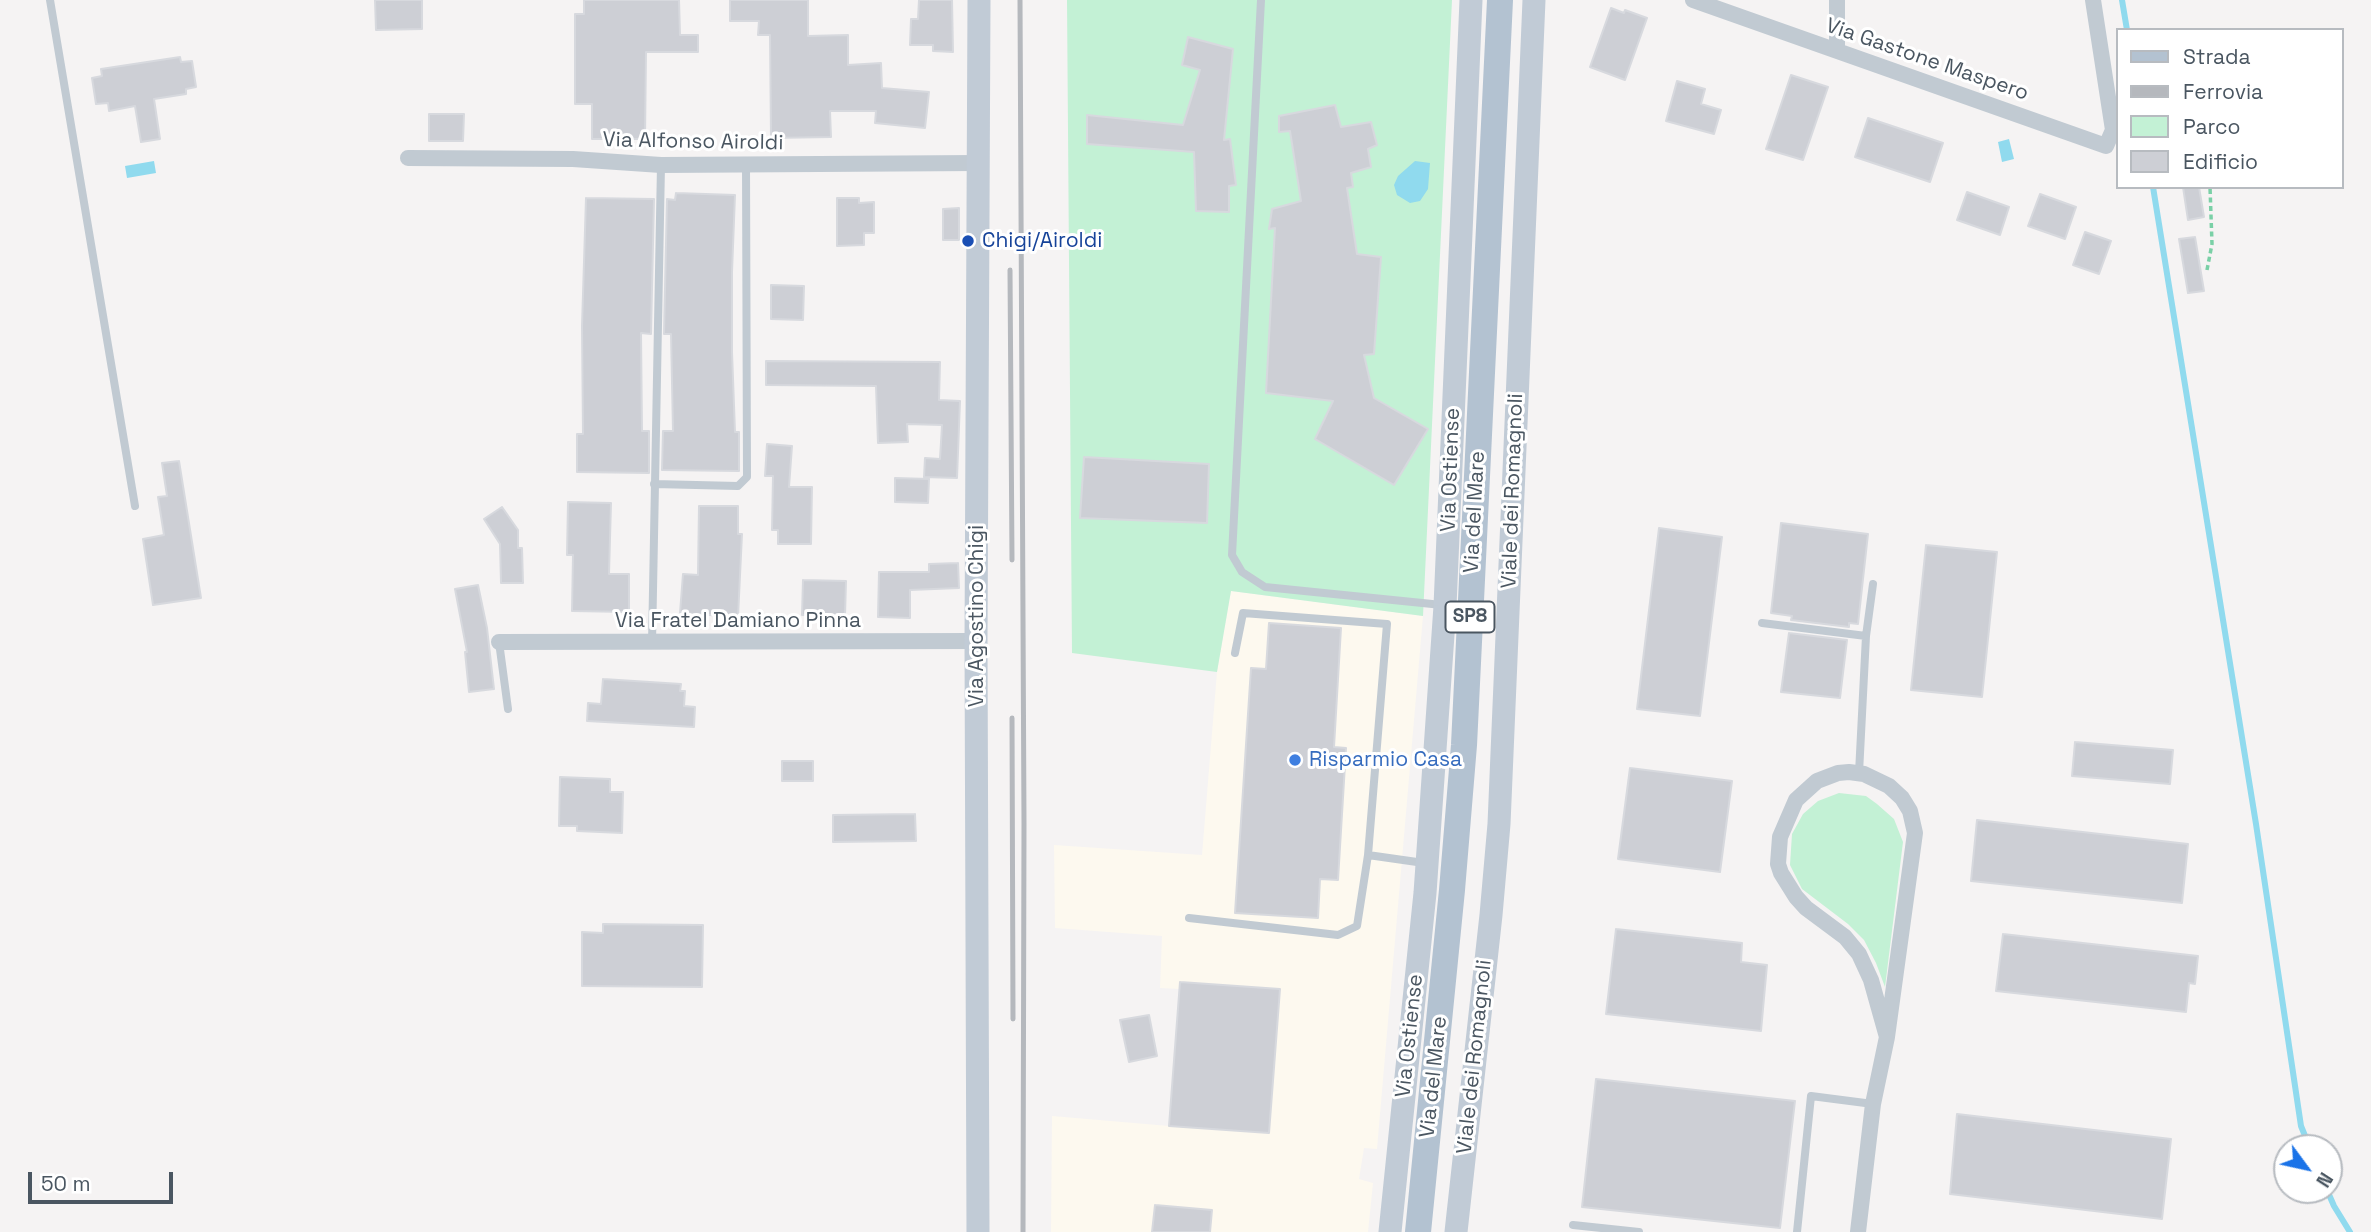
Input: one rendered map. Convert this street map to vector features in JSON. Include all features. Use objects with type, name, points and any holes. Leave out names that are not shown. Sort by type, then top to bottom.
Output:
[{"type":"main road","name":"Via Agostino Chigi","points":[[978,1232],[976,641],[979,0]]},
{"type":"main road","name":"Via Ostiense","points":[[1390,1232],[1427,863],[1445,606],[1471,0]]},
{"type":"main road","name":"Via del Mare","points":[[1418,1232],[1464,745],[1500,0]]},
{"type":"main road","name":"Viale dei Romagnoli","points":[[1456,1232],[1498,836],[1534,0]]},
{"type":"street","name":"Via Gastone Maspero","points":[[1693,0],[2106,146],[2113,130],[2093,0]]},
{"type":"street","points":[[1836,0],[1837,50]]},
{"type":"street","name":"Via Alfonso Airoldi","points":[[408,158],[573,159],[661,165],[978,163]]},
{"type":"street","name":"Via Fratel Damiano Pinna","points":[[499,642],[976,641]]},
{"type":"street","points":[[1858,1232],[1873,1104],[1887,1037],[1915,842],[1910,811],[1896,792],[1882,781],[1849,772],[1828,776],[1801,794],[1782,828],[1778,864],[1780,873],[1796,897],[1806,908],[1845,937],[1859,954],[1871,980],[1887,1037]]},
{"type":"lane","points":[[50,0],[135,506]]},
{"type":"lane","points":[[1261,0],[1232,555],[1242,572],[1265,587],[1445,606]]},
{"type":"lane","points":[[652,643],[661,165]]},
{"type":"lane","points":[[654,484],[738,486],[747,477],[746,165]]},
{"type":"lane","points":[[1859,773],[1866,636],[1873,584]]},
{"type":"lane","points":[[1189,918],[1338,935],[1357,926],[1368,855],[1387,624],[1243,613],[1235,653]]},
{"type":"lane","points":[[1762,623],[1866,636]]},
{"type":"lane","points":[[499,642],[508,709]]},
{"type":"lane","points":[[1368,855],[1427,863]]},
{"type":"lane","points":[[1797,1232],[1811,1096],[1873,1104]]},
{"type":"lane","points":[[1573,1224],[1639,1232]]},
{"type":"path","points":[[2207,270],[2212,244],[2210,189]]},
{"type":"shaded area","points":[[1231,591],[1423,616],[1377,1149],[1364,1148],[1359,1179],[1373,1183],[1368,1232],[1051,1232],[1052,1116],[1169,1126],[1180,989],[1160,988],[1162,936],[1055,928],[1054,845],[1202,855],[1217,672]]},
{"type":"green space","points":[[1067,0],[1452,0],[1423,616],[1231,591],[1217,672],[1072,653]]},
{"type":"green space","points":[[1839,793],[1866,796],[1877,804],[1894,819],[1903,842],[1885,987],[1864,940],[1848,924],[1802,889],[1790,865],[1792,834],[1803,814],[1818,801]]},
{"type":"water","points":[[2009,139],[2014,159],[2002,162],[1998,142]]},
{"type":"water","points":[[154,161],[156,173],[127,178],[125,166]]},
{"type":"water","points":[[1415,161],[1430,163],[1428,189],[1420,201],[1410,203],[1397,195],[1394,185],[1398,176]]},
{"type":"building","points":[[375,0],[422,0],[422,29],[376,30]]},
{"type":"building","points":[[584,0],[679,0],[680,35],[698,35],[698,52],[646,52],[645,139],[592,139],[592,104],[575,104],[575,14],[584,14]]},
{"type":"building","points":[[730,0],[808,0],[808,36],[848,35],[848,65],[881,63],[882,88],[929,92],[925,128],[875,123],[876,111],[830,111],[831,137],[771,138],[770,35],[758,35],[759,21],[730,21]]},
{"type":"building","points":[[919,0],[952,0],[953,52],[933,51],[933,45],[910,45],[911,19],[918,19]]},
{"type":"building","points":[[1611,8],[1647,18],[1625,80],[1590,67]]},
{"type":"building","points":[[1188,37],[1233,49],[1224,140],[1230,139],[1236,185],[1229,186],[1229,212],[1196,211],[1194,152],[1087,144],[1087,115],[1183,125],[1200,70],[1182,65]]},
{"type":"building","points":[[180,57],[181,62],[192,61],[196,87],[186,89],[186,94],[154,99],[160,139],[141,142],[135,106],[109,111],[108,103],[96,104],[92,78],[102,76],[101,69]]},
{"type":"building","points":[[1791,75],[1828,87],[1803,160],[1766,149]]},
{"type":"building","points":[[1677,81],[1705,89],[1701,104],[1721,110],[1714,134],[1666,121]]},
{"type":"building","points":[[1335,105],[1341,127],[1371,122],[1377,145],[1368,149],[1371,167],[1351,173],[1353,187],[1347,188],[1357,254],[1381,257],[1374,354],[1364,355],[1374,398],[1428,429],[1394,485],[1315,439],[1333,401],[1266,393],[1275,228],[1269,229],[1272,209],[1301,201],[1290,131],[1279,132],[1279,116]]},
{"type":"building","points":[[429,114],[464,114],[463,141],[429,141]]},
{"type":"building","points":[[1868,118],[1943,143],[1930,182],[1855,157]]},
{"type":"building","points":[[2183,189],[2199,189],[2204,217],[2188,220]]},
{"type":"building","points":[[1967,192],[2009,207],[2000,235],[1957,220]]},
{"type":"building","points":[[676,193],[735,195],[732,352],[735,432],[739,432],[739,471],[662,470],[663,431],[673,431],[671,334],[664,334],[667,199],[675,200]]},
{"type":"building","points":[[2040,194],[2076,207],[2065,239],[2028,226]]},
{"type":"building","points":[[586,198],[654,199],[651,334],[641,333],[642,431],[649,431],[649,473],[577,472],[577,434],[583,434],[582,326]]},
{"type":"building","points":[[837,198],[859,198],[859,203],[874,202],[874,233],[864,233],[864,245],[837,246]]},
{"type":"building","points":[[959,208],[959,240],[943,240],[943,209]]},
{"type":"building","points":[[2085,232],[2111,241],[2099,274],[2073,265]]},
{"type":"building","points":[[2195,237],[2204,291],[2188,293],[2179,239]]},
{"type":"building","points":[[771,285],[804,286],[803,320],[771,319]]},
{"type":"building","points":[[766,361],[940,362],[939,400],[960,401],[957,478],[924,477],[925,458],[940,459],[942,425],[907,424],[908,442],[878,443],[876,386],[766,385]]},
{"type":"building","points":[[767,444],[792,446],[789,487],[812,487],[811,544],[778,544],[778,530],[772,530],[773,476],[765,476]]},
{"type":"building","points":[[1084,457],[1209,464],[1207,523],[1080,518]]},
{"type":"building","points":[[179,461],[201,598],[153,605],[143,539],[164,535],[158,497],[167,496],[162,463]]},
{"type":"building","points":[[895,478],[929,479],[928,503],[895,502]]},
{"type":"building","points":[[568,502],[611,503],[609,574],[629,574],[629,612],[572,611],[573,555],[567,555]]},
{"type":"building","points":[[699,506],[738,506],[738,534],[742,534],[738,617],[680,613],[683,574],[698,575]]},
{"type":"building","points":[[502,507],[518,530],[518,548],[522,548],[523,583],[501,583],[500,544],[484,519]]},
{"type":"building","points":[[1781,523],[1868,534],[1858,624],[1849,623],[1849,627],[1791,620],[1792,616],[1771,613]]},
{"type":"building","points":[[1659,528],[1722,537],[1700,716],[1637,709]]},
{"type":"building","points":[[1926,545],[1997,552],[1982,697],[1911,690]]},
{"type":"building","points":[[958,563],[959,588],[910,590],[910,618],[878,617],[879,572],[929,572],[929,564]]},
{"type":"building","points":[[803,580],[846,581],[845,616],[802,615]]},
{"type":"building","points":[[478,585],[487,628],[494,689],[469,692],[467,652],[455,589]]},
{"type":"building","points":[[1269,623],[1341,628],[1334,747],[1346,748],[1338,880],[1320,879],[1318,918],[1235,913],[1251,668],[1266,669]]},
{"type":"building","points":[[1789,633],[1847,640],[1840,698],[1781,692]]},
{"type":"building","points":[[603,679],[681,684],[680,691],[685,691],[684,706],[695,707],[694,727],[587,721],[588,703],[601,704]]},
{"type":"building","points":[[2075,742],[2173,750],[2170,784],[2072,776]]},
{"type":"building","points":[[782,761],[813,761],[813,781],[782,781]]},
{"type":"building","points":[[1630,768],[1732,781],[1720,872],[1618,859]]},
{"type":"building","points":[[560,777],[610,779],[610,792],[623,792],[622,833],[577,831],[577,826],[559,826]]},
{"type":"building","points":[[915,814],[916,841],[833,842],[833,815]]},
{"type":"building","points":[[1977,820],[2188,844],[2182,903],[1971,881]]},
{"type":"building","points":[[603,924],[703,925],[702,987],[582,986],[582,932],[603,933]]},
{"type":"building","points":[[1616,929],[1742,943],[1741,962],[1767,965],[1761,1031],[1606,1014]]},
{"type":"building","points":[[2003,934],[2198,956],[2195,984],[2189,983],[2186,1012],[1996,991]]},
{"type":"building","points":[[1180,982],[1280,989],[1269,1133],[1169,1126]]},
{"type":"building","points":[[1149,1015],[1157,1056],[1129,1062],[1120,1020]]},
{"type":"building","points":[[1596,1079],[1795,1101],[1780,1228],[1582,1207]]},
{"type":"building","points":[[1957,1114],[2171,1139],[2162,1219],[1950,1194]]},
{"type":"building","points":[[1155,1205],[1212,1210],[1210,1232],[1152,1232]]},
{"type":"waterway","points":[[2122,0],[2127,28]]},
{"type":"waterway","points":[[2153,189],[2304,1134]]},
{"type":"waterway","points":[[2333,1204],[2350,1232]]},
{"type":"railway","points":[[1020,0],[1023,1232]]},
{"type":"railway","points":[[1010,270],[1012,560]]},
{"type":"railway","points":[[1012,718],[1013,1019]]},
{"type":"place","name":"Chigi/Airoldi","points":[[968,241]]},
{"type":"place","name":"Risparmio Casa","points":[[1295,760]]}]
